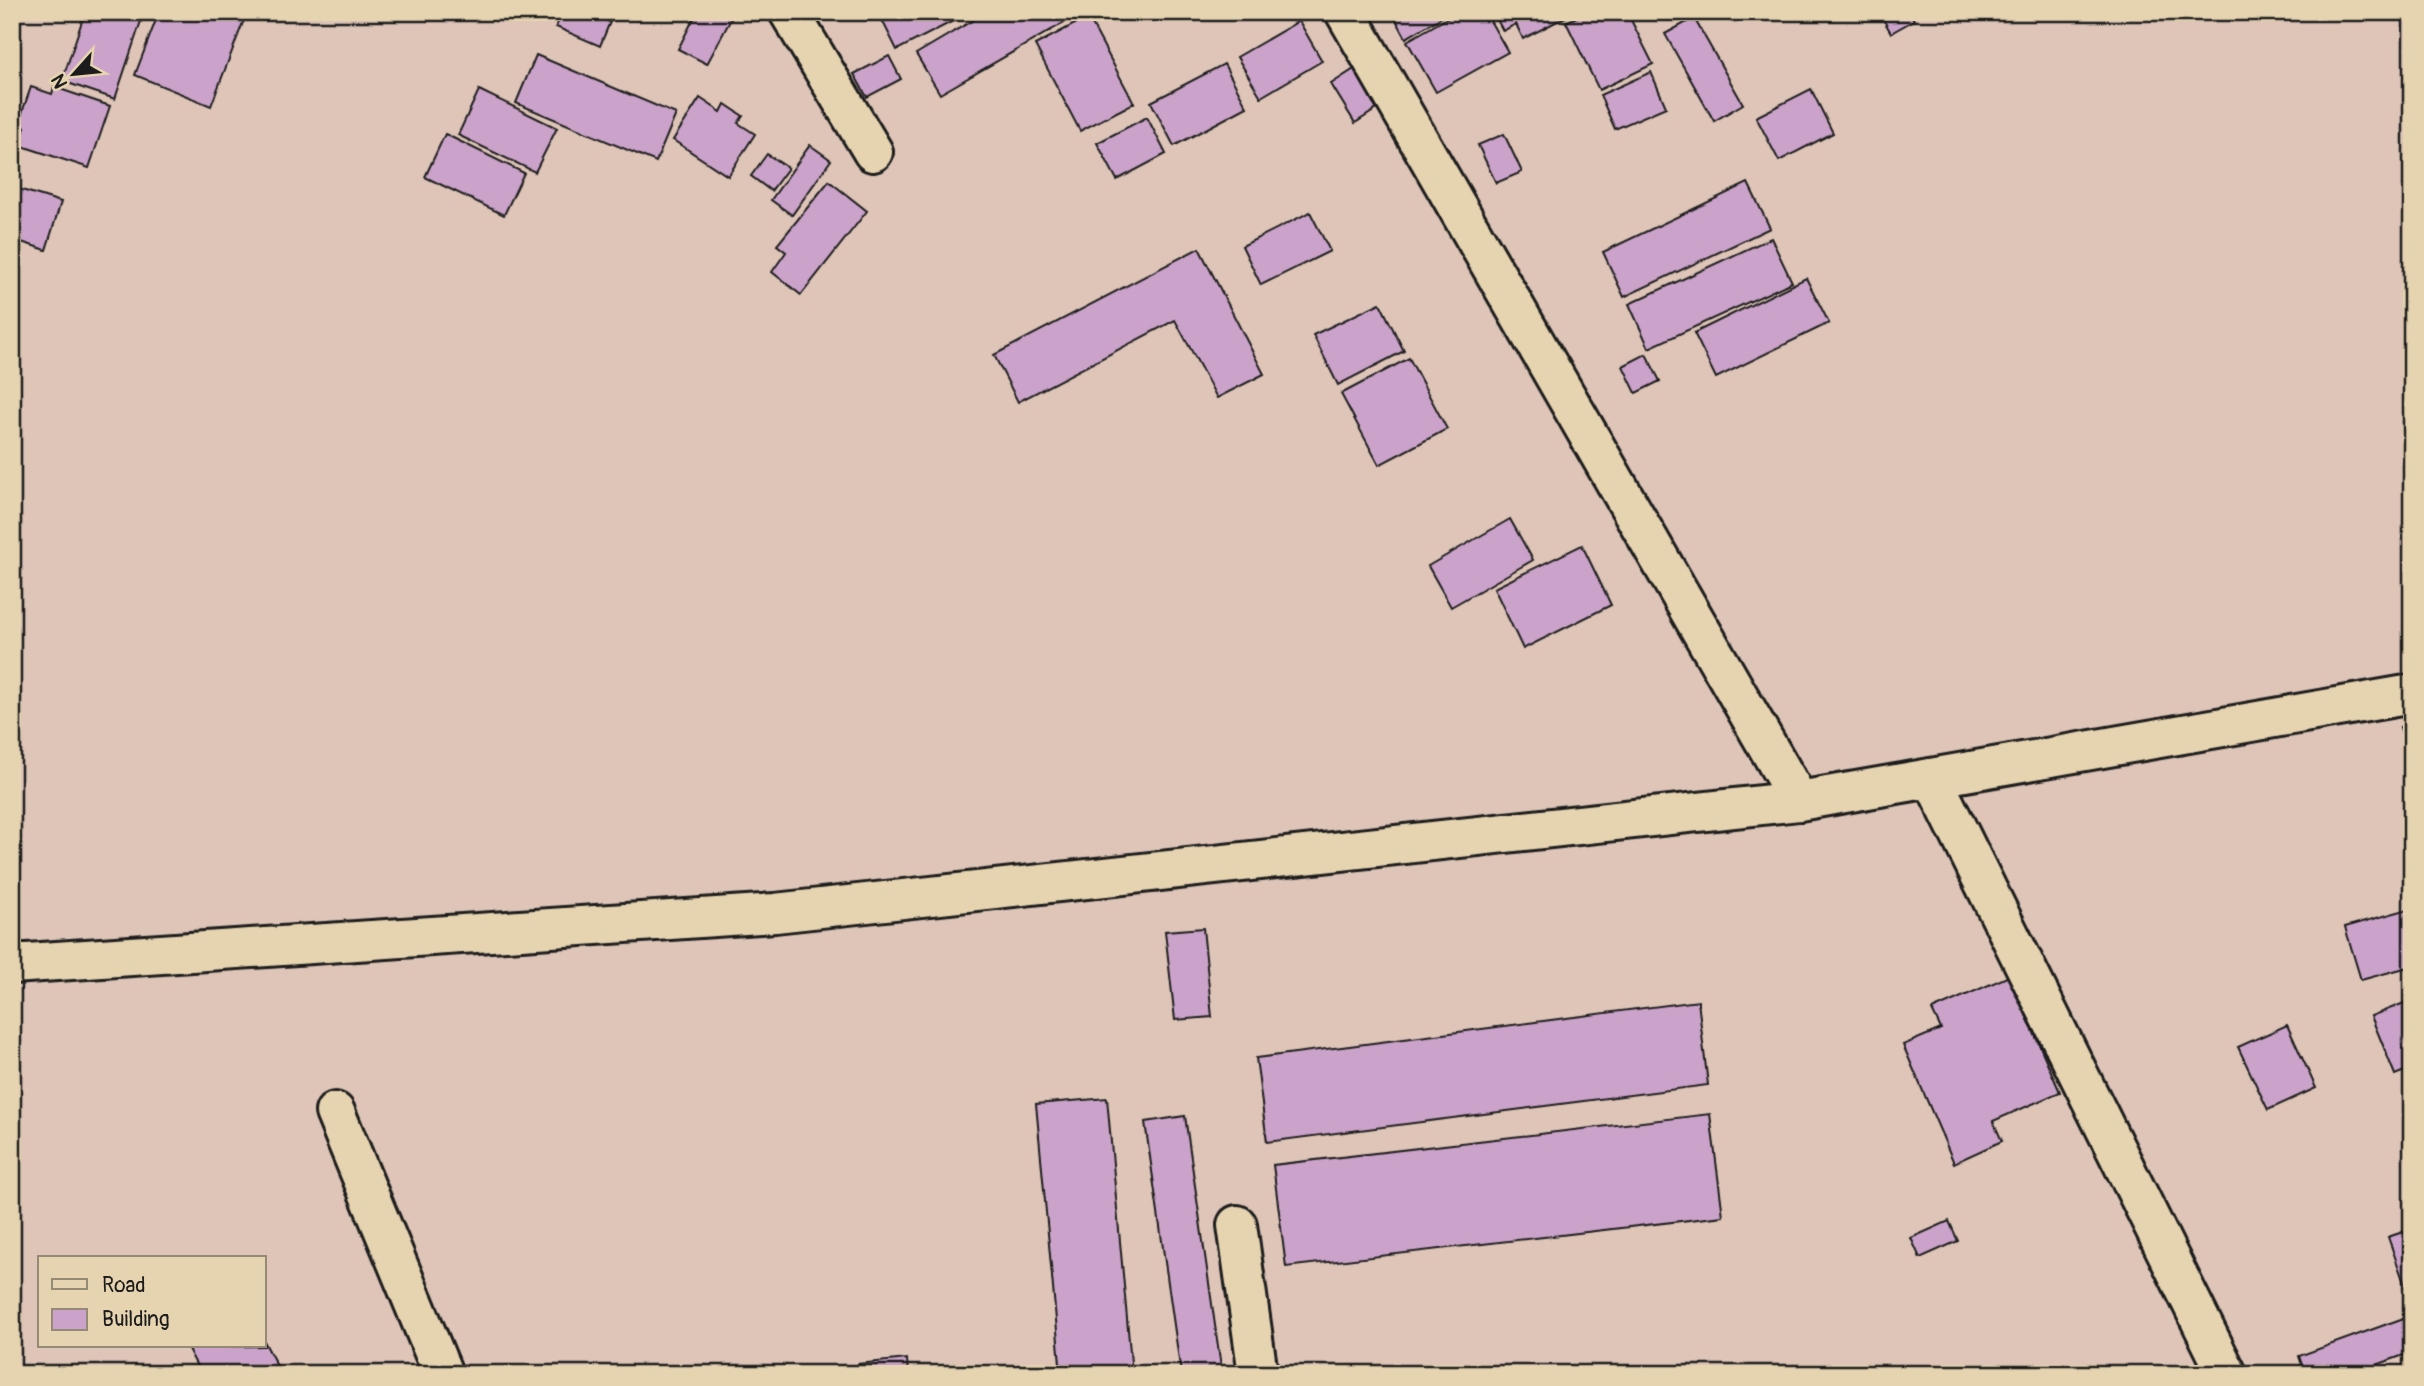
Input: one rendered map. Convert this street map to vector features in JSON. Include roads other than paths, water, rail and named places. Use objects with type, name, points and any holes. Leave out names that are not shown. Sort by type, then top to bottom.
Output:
[{"type":"street","points":[[789,12],[873,152]]},
{"type":"street","points":[[1345,12],[1799,801]]},
{"type":"street","points":[[12,964],[775,912],[1799,801],[2412,694]]},
{"type":"street","points":[[1932,778],[2227,1374]]},
{"type":"street","points":[[335,1112],[443,1374]]},
{"type":"street","points":[[1237,1225],[1258,1374]]}]
